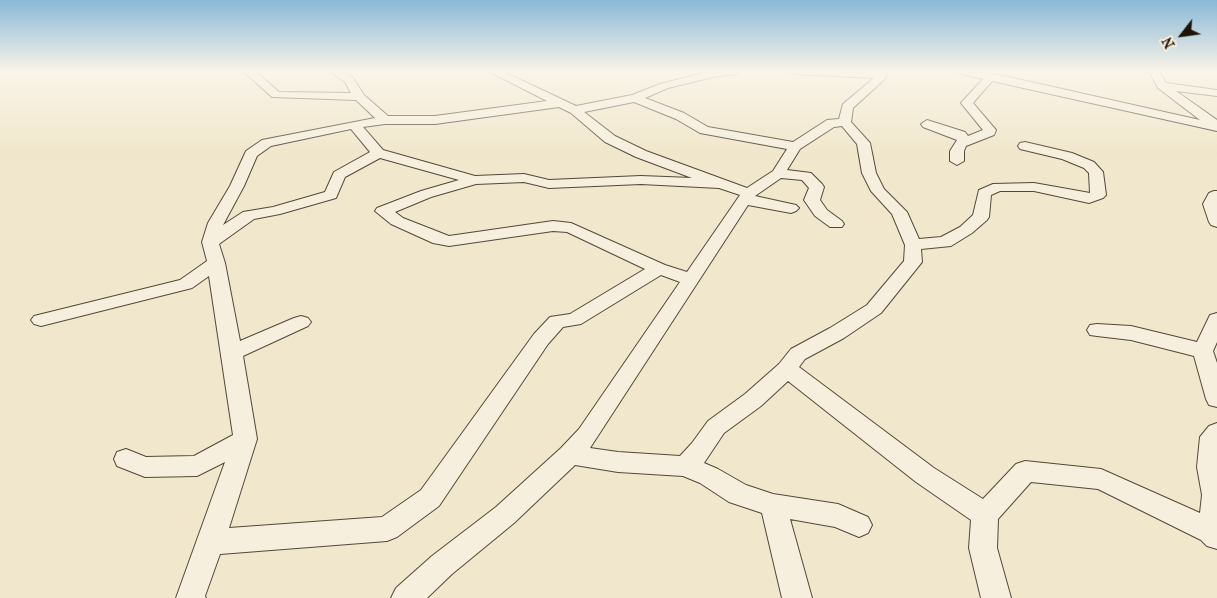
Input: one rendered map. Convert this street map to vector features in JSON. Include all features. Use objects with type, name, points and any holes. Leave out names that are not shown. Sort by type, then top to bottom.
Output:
[{"type":"street","points":[[362,99],[385,120]]},
{"type":"street","points":[[552,99],[575,110],[610,139],[649,157],[747,196],[791,208]]},
{"type":"street","points":[[575,110],[631,99]]},
{"type":"street","points":[[638,99],[680,116],[704,130],[769,143],[795,146]]},
{"type":"street","points":[[685,466],[701,450],[716,426],[753,400],[787,369],[798,354],[874,309],[913,262],[913,245],[899,212],[878,191],[869,173],[863,143],[845,122],[847,108],[856,99]]},
{"type":"street","points":[[957,161],[957,151],[965,140],[990,130],[967,103],[971,99]]},
{"type":"street","points":[[1093,99],[1217,127]]},
{"type":"street","points":[[1179,99],[1217,127]]},
{"type":"street","points":[[191,598],[190,596],[211,542],[245,439],[232,353],[216,264],[210,242],[216,223],[237,186],[251,154],[267,143],[354,125],[385,120],[435,120],[561,103]]},
{"type":"street","points":[[976,113],[989,122]]},
{"type":"street","points":[[406,598],[442,565],[505,516],[570,455],[587,435],[747,196],[778,174],[795,146],[831,123],[845,122]]},
{"type":"street","points":[[927,124],[960,136],[965,140]]},
{"type":"street","points":[[354,125],[378,153],[476,180]]},
{"type":"street","points":[[913,245],[945,242],[966,230],[981,217],[984,193],[998,187],[1034,186],[1089,198],[1098,194],[1096,172],[1089,165],[1067,156],[1025,146]]},
{"type":"street","points":[[210,242],[250,215],[274,211],[331,195],[339,175],[378,153]]},
{"type":"street","points":[[778,174],[806,176],[817,187],[812,200],[821,213],[836,224]]},
{"type":"street","points":[[690,279],[659,270],[572,228],[553,226],[449,241],[439,239],[397,221],[383,211],[426,194],[476,180],[524,178],[549,184],[642,180],[720,184]]},
{"type":"street","points":[[1217,196],[1214,196],[1211,204],[1217,222]]},
{"type":"street","points":[[41,320],[186,284],[216,264]]},
{"type":"street","points":[[211,542],[387,530],[430,498],[541,339],[557,321],[574,320],[632,283],[659,270]]},
{"type":"street","points":[[1217,319],[1203,351],[1217,399]]},
{"type":"street","points":[[232,353],[301,322]]},
{"type":"street","points":[[1097,330],[1131,333],[1203,351]]},
{"type":"street","points":[[787,369],[925,475],[985,515]]},
{"type":"street","points":[[996,598],[983,548],[985,515],[1025,471],[1101,480],[1214,534],[1215,495],[1209,467],[1212,437],[1217,432]]},
{"type":"street","points":[[126,458],[144,467],[197,466],[245,439]]},
{"type":"street","points":[[570,455],[618,462],[685,466],[709,476],[738,494],[773,505],[838,516],[859,525]]},
{"type":"street","points":[[773,505],[798,598]]}]
